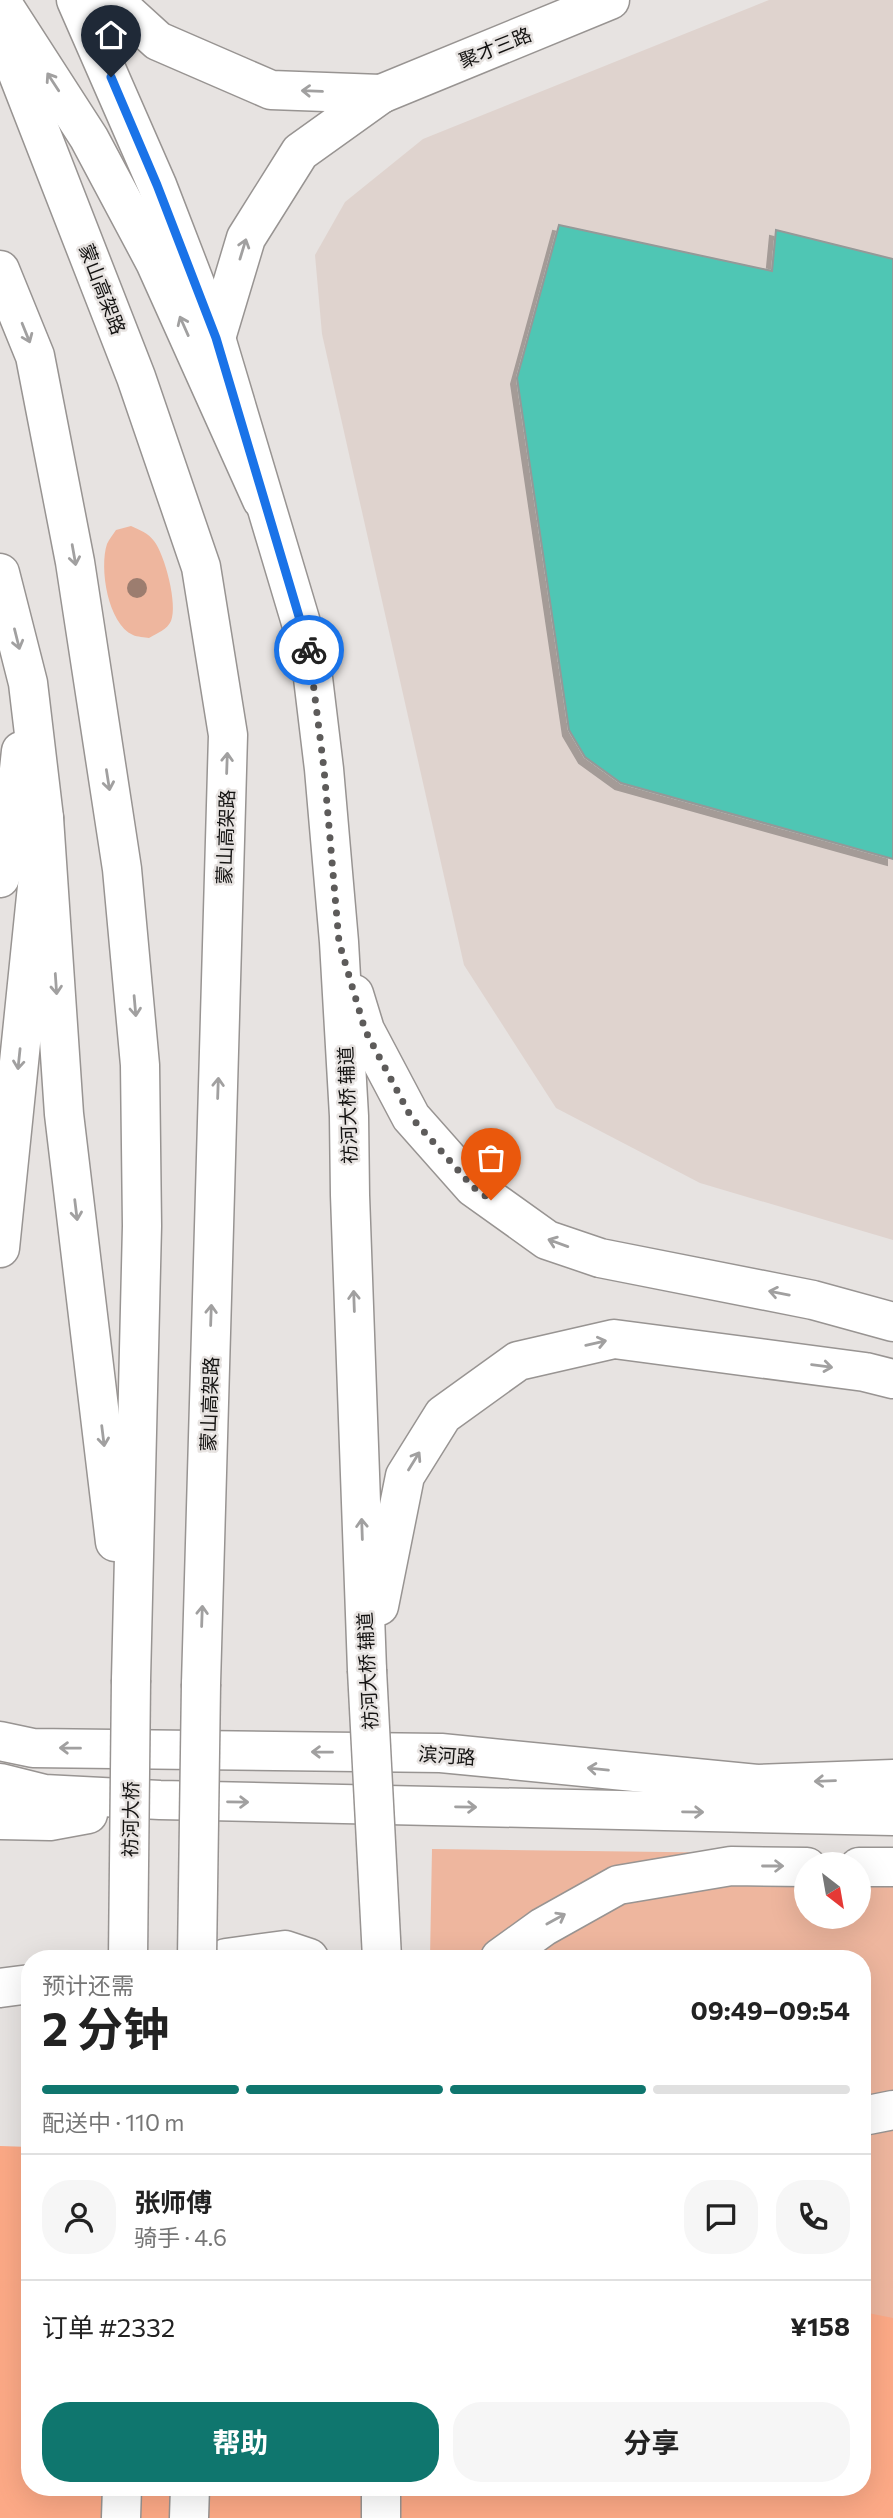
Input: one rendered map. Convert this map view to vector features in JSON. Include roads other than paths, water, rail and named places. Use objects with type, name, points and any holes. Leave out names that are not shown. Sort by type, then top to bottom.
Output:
[{"type":"main road","points":[[0,0],[89,138],[149,251],[262,500]]},
{"type":"main road","name":"祊河大桥 辅道","points":[[76,0],[157,185],[216,338],[262,500],[310,653],[324,769],[339,942],[349,1116],[367,1670],[382,1950]]},
{"type":"main road","points":[[113,0],[158,41],[271,90],[381,94]]},
{"type":"main road","name":"聚才三路","points":[[381,94],[610,0]]},
{"type":"main road","name":"蒙山高架路","points":[[0,28],[136,377],[201,566],[228,734],[201,1684],[197,1950]]},
{"type":"main road","points":[[216,338],[246,238],[300,152],[381,94]]},
{"type":"main road","points":[[0,270],[35,356],[75,562],[123,882],[140,1065],[142,1226],[131,1680]]},
{"type":"main road","points":[[0,573],[28,683],[44,818],[64,1114],[131,1680]]},
{"type":"main road","points":[[0,878],[11,844],[28,683]]},
{"type":"main road","points":[[0,1248],[44,818]]},
{"type":"main road","points":[[339,942],[365,1030],[411,1117],[473,1187],[547,1240],[600,1258],[813,1300],[893,1322]]},
{"type":"main road","points":[[367,1670],[405,1476],[443,1415],[519,1361],[614,1339],[865,1372],[893,1379]]},
{"type":"main road","name":"祊河大桥","points":[[128,1950],[131,1680]]},
{"type":"main road","name":"滨河路","points":[[0,1741],[33,1748],[441,1753],[757,1784],[892,1778]]},
{"type":"main road","points":[[0,1783],[44,1794],[160,1800],[893,1816]]},
{"type":"main road","points":[[0,1819],[50,1821],[160,1800]]},
{"type":"main road","points":[[510,1950],[543,1927],[618,1885],[731,1866],[794,1867]]},
{"type":"main road","points":[[872,1867],[893,1867]]},
{"type":"main road","points":[[0,1988],[21,1985]]},
{"type":"main road","points":[[871,2114],[893,2110]]},
{"type":"main road","points":[[121,2518],[122,2496]]},
{"type":"main road","points":[[189,2518],[190,2496]]},
{"type":"main road","points":[[381,2496],[381,2518]]}]
